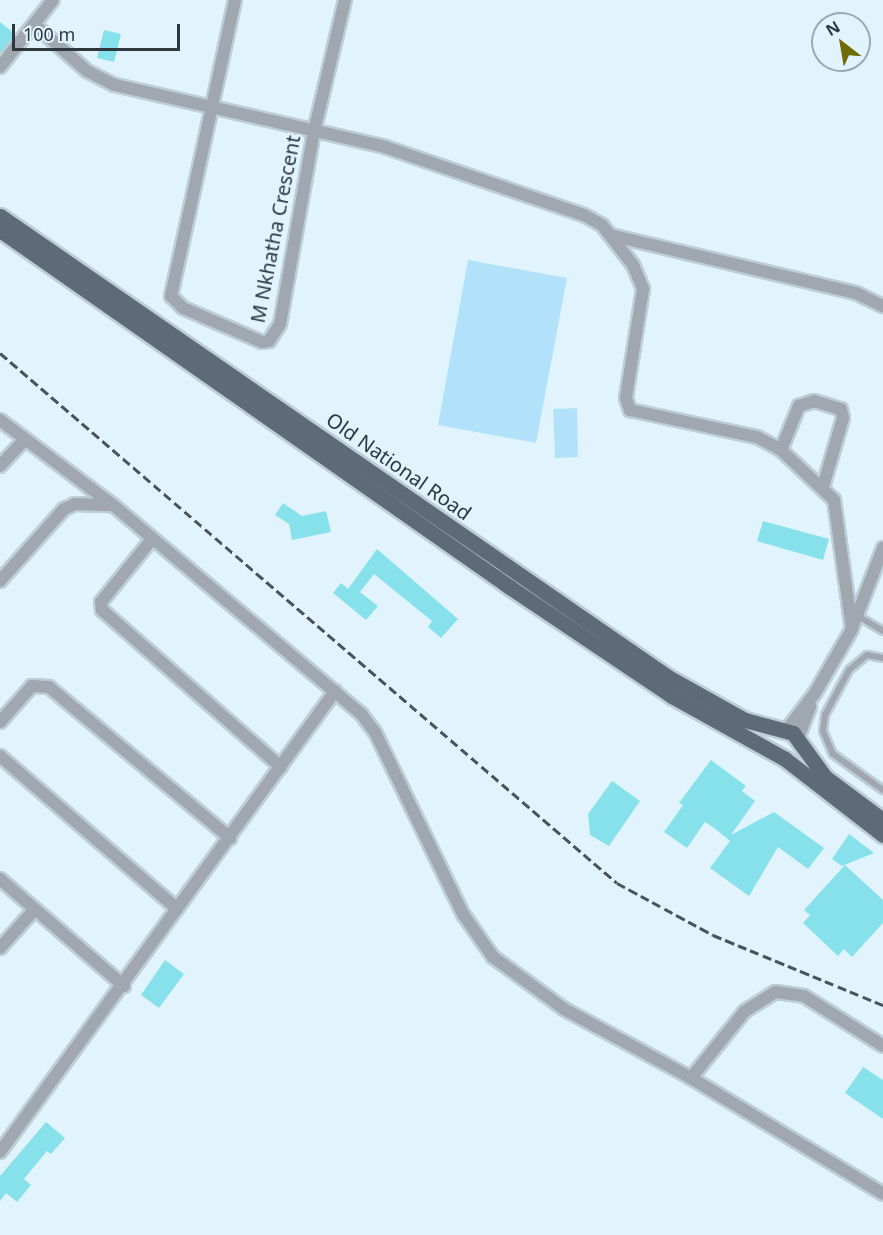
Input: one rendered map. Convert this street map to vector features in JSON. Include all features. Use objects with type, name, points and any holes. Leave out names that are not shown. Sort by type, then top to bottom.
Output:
[{"type":"main road","name":"Old National Road","points":[[0,216],[668,677],[745,720],[792,735]]},
{"type":"main road","name":"Old National Road","points":[[0,230],[521,594],[672,696],[780,757],[883,835]]},
{"type":"main road","points":[[792,735],[798,751],[780,757],[773,737],[792,735]]},
{"type":"main road","points":[[792,735],[825,777],[883,820]]},
{"type":"street","points":[[0,67],[54,0]]},
{"type":"street","name":"M Nkhatha Crescent","points":[[235,0],[171,296],[183,308],[262,342],[269,340],[280,324],[314,132],[345,0]]},
{"type":"street","points":[[35,25],[105,81],[211,109],[385,147],[596,220],[633,265],[644,289],[626,398],[630,410],[741,432],[780,450],[824,487],[836,506],[852,629]]},
{"type":"street","points":[[610,235],[856,293],[883,306]]},
{"type":"street","points":[[780,450],[799,406],[814,401],[842,409],[843,418],[824,487]]},
{"type":"street","points":[[0,420],[113,506],[362,715],[375,732],[463,914],[493,957],[564,1009],[691,1078],[883,1194]]},
{"type":"street","points":[[0,466],[24,440]]},
{"type":"street","points":[[0,581],[64,509],[81,504],[113,506]]},
{"type":"street","points":[[152,539],[101,602],[102,609],[281,767]]},
{"type":"street","points":[[792,735],[852,629],[883,548]]},
{"type":"street","points":[[0,722],[32,686],[49,687],[230,838]]},
{"type":"street","points":[[0,1152],[124,986],[334,691]]},
{"type":"street","points":[[0,756],[177,909]]},
{"type":"street","points":[[0,879],[124,986]]},
{"type":"street","points":[[0,948],[35,909]]},
{"type":"street","points":[[691,1078],[745,1011],[776,992],[804,996],[883,1046]]},
{"type":"lane","points":[[858,616],[883,631]]},
{"type":"lane","points":[[883,658],[867,655],[855,663],[823,723],[825,740],[833,754],[881,788],[883,780]]},
{"type":"shaded area","points":[[468,260],[567,278],[536,443],[438,425]]},
{"type":"shaded area","points":[[577,408],[578,457],[555,458],[553,409]]},
{"type":"building","points":[[0,22],[15,34],[0,54]]},
{"type":"building","points":[[104,30],[121,34],[114,62],[97,58]]},
{"type":"building","points":[[283,503],[302,516],[326,511],[331,532],[292,540],[289,524],[275,515]]},
{"type":"building","points":[[763,521],[829,539],[823,560],[757,541]]},
{"type":"building","points":[[377,549],[458,619],[441,638],[428,627],[432,621],[374,574],[360,592],[378,606],[366,620],[333,593],[341,583],[348,589]]},
{"type":"building","points":[[711,760],[746,786],[742,791],[755,801],[731,835],[774,812],[824,848],[808,869],[778,847],[749,896],[710,868],[730,841],[714,828],[705,822],[687,848],[664,832],[683,805],[679,803]]},
{"type":"building","points":[[612,781],[640,801],[609,846],[590,835],[588,814]]},
{"type":"building","points":[[849,834],[874,853],[842,866],[832,859]]},
{"type":"building","points":[[845,865],[883,900],[883,923],[852,957],[844,949],[838,956],[803,923],[810,915],[804,910]]},
{"type":"building","points":[[165,960],[184,974],[159,1008],[141,995]]},
{"type":"building","points":[[863,1067],[883,1080],[883,1119],[845,1093]]},
{"type":"building","points":[[46,1122],[65,1138],[51,1154],[47,1151],[24,1179],[31,1185],[17,1202],[6,1193],[0,1201],[0,1176]]},
{"type":"railway","points":[[0,353],[617,883],[713,935],[883,1005]]}]
